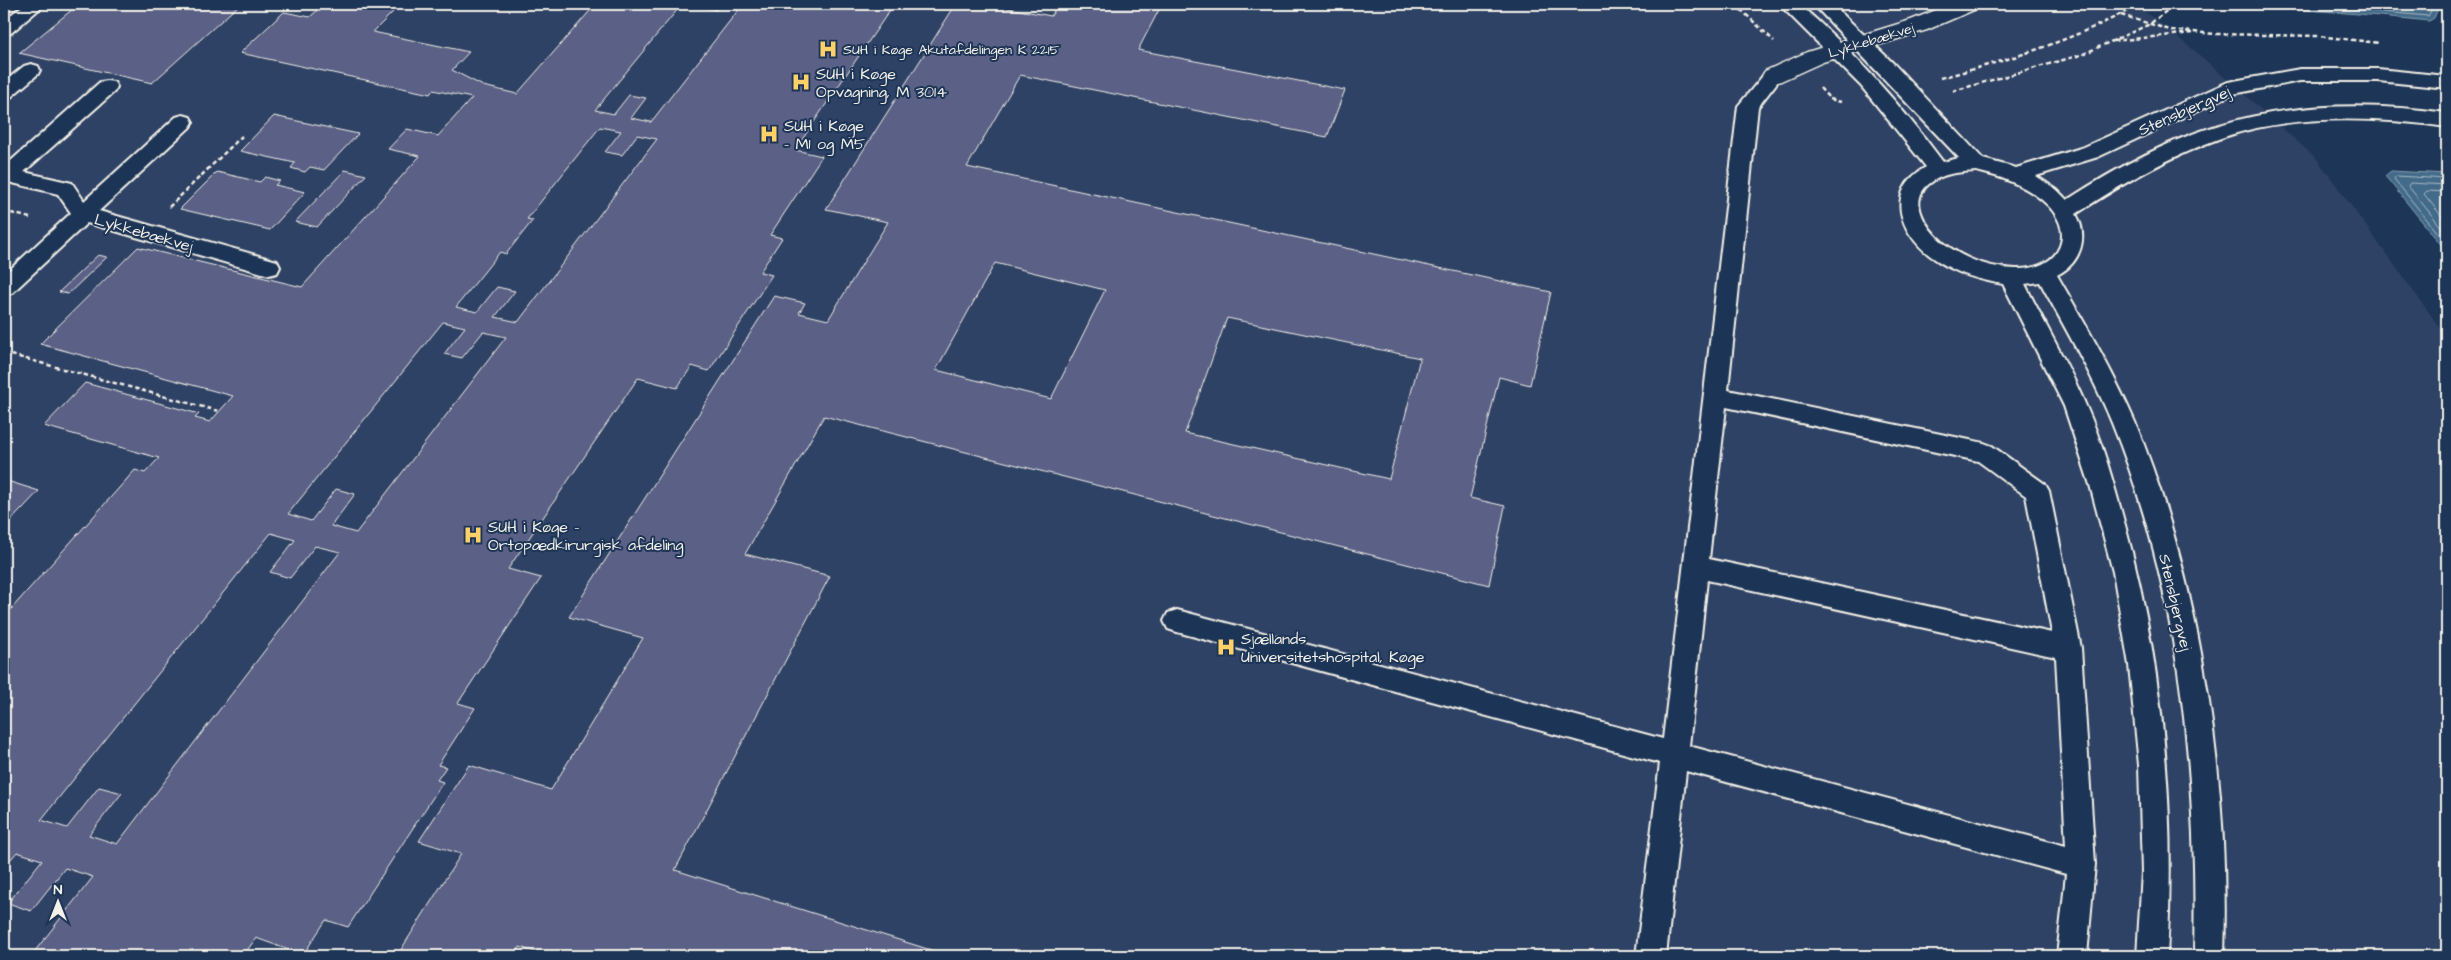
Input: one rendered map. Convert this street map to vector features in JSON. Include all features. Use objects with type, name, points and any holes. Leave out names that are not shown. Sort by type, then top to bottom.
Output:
[{"type":"street","name":"Lykkebækvej","points":[[1773,76],[1815,57],[1919,26],[1969,4]]},
{"type":"lane","points":[[4,29],[36,4]]},
{"type":"lane","points":[[1788,4],[1836,50],[1910,130],[1938,169]]},
{"type":"lane","points":[[1803,17],[1831,5],[1976,164]]},
{"type":"lane","points":[[4,92],[31,70]]},
{"type":"lane","name":"Stensbjergvej","points":[[2018,175],[2091,152],[2228,88],[2300,75],[2378,75],[2447,82]]},
{"type":"lane","points":[[1651,956],[1748,106],[1773,76]]},
{"type":"lane","points":[[6,175],[107,87]]},
{"type":"lane","name":"Stensbjergvej","points":[[2065,211],[2103,186],[2173,151],[2218,132],[2256,122],[2309,115],[2397,112],[2447,120]]},
{"type":"lane","points":[[4,287],[183,122]]},
{"type":"lane","points":[[1976,164],[2018,175],[2053,197],[2065,211],[2072,226],[2074,240],[2070,253],[2060,264],[2045,272],[2027,276],[1980,272],[1957,262],[1937,250],[1922,234],[1912,219],[1909,203],[1913,188],[1923,177],[1938,169],[1976,164]]},
{"type":"lane","name":"Lykkebækvej","points":[[6,175],[65,188],[82,214],[268,267]]},
{"type":"lane","name":"Stensbjergvej","points":[[2045,272],[2116,406],[2147,489],[2173,578],[2193,675],[2206,779],[2211,890],[2209,956]]},
{"type":"lane","points":[[2010,276],[2075,406],[2102,485],[2125,572],[2142,665],[2153,764],[2156,872],[2152,956]]},
{"type":"lane","points":[[1716,396],[1984,453],[2037,491],[2068,648],[2081,864],[2072,956]]},
{"type":"lane","points":[[1696,566],[2068,648]]},
{"type":"lane","points":[[1177,621],[2081,864]]},
{"type":"path","points":[[1911,94],[2076,37],[2122,15],[2140,4]]},
{"type":"path","points":[[1911,94],[1987,83],[2080,55],[2150,24],[2175,4]]},
{"type":"path","points":[[2122,15],[2170,30],[2318,36],[2384,44]]},
{"type":"path","points":[[2110,42],[2198,32]]},
{"type":"path","points":[[143,232],[242,136]]},
{"type":"path","points":[[4,353],[218,411]]},
{"type":"shaded area","name":"Sjællands Universitetshospital, Køge","points":[[4,4],[2135,4],[2195,51],[2317,159],[2447,337],[2447,956],[4,956]]},
{"type":"water","points":[[2226,4],[2440,4],[2434,18],[2429,21],[2285,8],[2243,7]]},
{"type":"water","points":[[2391,171],[2447,174],[2447,252],[2385,176]]},
{"type":"building","points":[[79,4],[240,4],[152,83],[19,53]]},
{"type":"building","points":[[324,4],[401,4],[373,32],[469,52],[452,70],[483,86],[517,94],[596,4],[682,4],[595,110],[614,114],[629,95],[646,98],[631,118],[651,122],[743,4],[894,4],[795,150],[822,156],[770,235],[782,238],[760,272],[772,275],[709,371],[692,366],[677,388],[638,378],[508,569],[541,578],[458,703],[475,708],[438,765],[446,767],[437,780],[443,782],[348,927],[326,920],[303,955],[256,938],[243,956],[31,956],[93,877],[65,868],[31,911],[8,903],[42,860],[17,852],[4,867],[4,617],[135,470],[145,473],[159,458],[44,426],[85,383],[199,414],[195,418],[210,422],[233,396],[40,344],[138,247],[302,287],[420,156],[388,149],[407,129],[438,136],[472,98],[433,90],[430,94],[240,53],[284,12],[310,17]],"holes":[[[600,127],[621,131],[605,152],[622,155],[637,135],[657,139],[518,322],[495,317],[515,291],[497,287],[477,312],[456,307],[500,252],[506,254],[533,220],[527,219]],[[443,322],[465,327],[444,354],[462,358],[483,332],[506,337],[356,533],[331,526],[355,494],[336,489],[311,521],[288,514]],[[271,533],[295,540],[270,572],[290,578],[315,546],[340,552],[117,844],[89,835],[122,793],[99,787],[67,828],[41,820]]]},
{"type":"building","points":[[703,4],[721,4],[716,10],[701,6]]},
{"type":"building","points":[[956,4],[986,4],[1051,16],[1058,4],[1162,4],[1138,50],[1345,90],[1327,137],[1020,75],[967,167],[1551,292],[1530,385],[1499,377],[1470,498],[1505,506],[1489,585],[824,416],[745,554],[830,576],[675,870],[950,956],[548,956],[520,947],[515,956],[397,956],[461,854],[419,841],[469,765],[551,790],[643,638],[569,617],[774,296],[805,303],[799,313],[828,320],[888,222],[826,209]],"holes":[[[995,263],[1105,290],[1051,399],[936,370]],[[1227,318],[1420,358],[1389,479],[1185,433]]]},
{"type":"building","points":[[274,116],[358,134],[324,170],[310,167],[305,172],[291,168],[295,163],[240,151]]},
{"type":"building","points":[[345,170],[366,175],[317,227],[295,222]]},
{"type":"building","points":[[217,172],[260,182],[265,177],[280,181],[275,185],[305,192],[270,230],[180,209]]},
{"type":"building","points":[[98,255],[107,257],[68,294],[59,292]]},
{"type":"building","points":[[4,480],[39,491],[4,528]]},
{"type":"place","name":"SUH i Køge Akutafdelingen K 2215","points":[[828,49]]},
{"type":"place","name":"SUH i Køge Opvågning, M 3014","points":[[801,82]]},
{"type":"place","name":"SUH i Køge - M1 og M5","points":[[769,134]]},
{"type":"place","name":"SUH i Køge - Ortopædkirurgisk afdeling","points":[[473,535]]},
{"type":"place","name":"Sjællands Universitetshospital, Køge","points":[[1226,647]]}]
